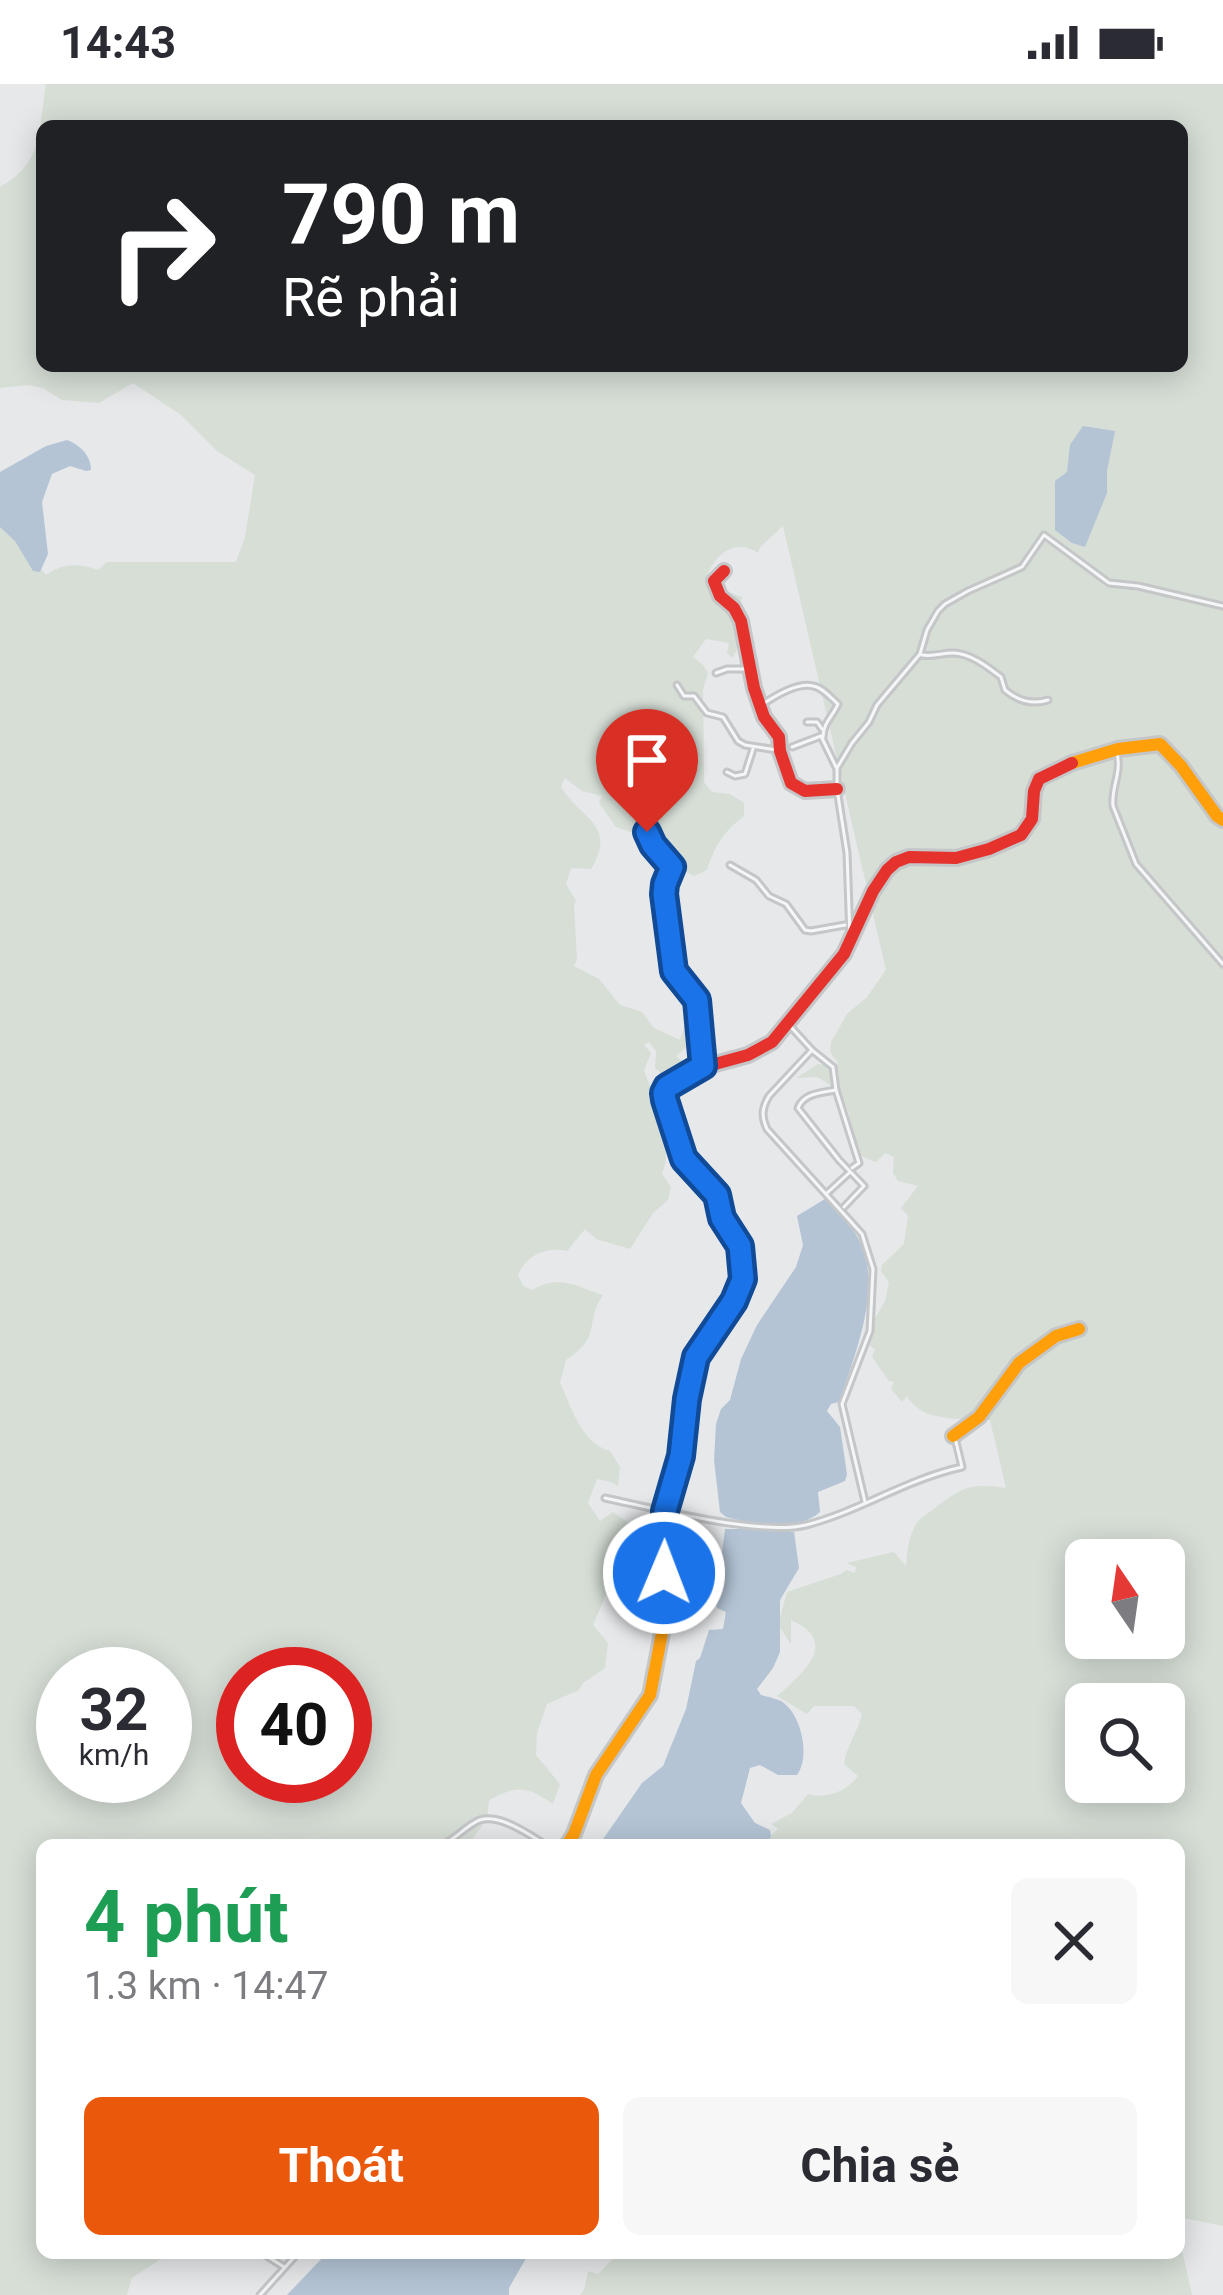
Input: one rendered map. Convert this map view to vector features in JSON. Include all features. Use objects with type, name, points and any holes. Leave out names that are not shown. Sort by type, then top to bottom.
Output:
[{"type":"street","points":[[837,768],[877,705],[920,654],[926,630],[945,604],[1022,567],[1044,535],[1109,583],[1223,606]]},
{"type":"street","points":[[724,571],[714,581],[715,588],[741,621],[760,706],[786,749],[793,786],[805,791],[837,789]]},
{"type":"street","points":[[920,654],[962,654],[1001,677],[1005,690],[1017,698],[1031,704],[1048,700]]},
{"type":"street","points":[[716,673],[749,669]]},
{"type":"street","points":[[677,685],[707,713],[723,717],[738,741],[754,746],[786,749],[823,734],[838,704],[816,686],[804,686],[760,706]]},
{"type":"street","points":[[807,722],[818,722],[837,768],[850,932]]},
{"type":"street","points":[[571,1839],[596,1775],[650,1695],[663,1628],[665,1511],[681,1456],[696,1357],[734,1301],[743,1279],[740,1246],[722,1218],[717,1195],[682,1154],[664,1093],[674,1081],[703,1066],[759,1052],[793,1031],[819,980],[841,958],[850,932],[891,866],[908,855],[952,859],[1024,835],[1031,822],[1034,786],[1048,770],[1158,743],[1223,820]]},
{"type":"street","points":[[727,772],[745,774],[754,746]]},
{"type":"street","points":[[1117,751],[1120,768],[1113,806],[1136,864],[1223,964]]},
{"type":"street","points":[[639,823],[672,867],[664,894],[671,961],[676,976],[697,1000],[703,1066]]},
{"type":"street","points":[[730,865],[786,904],[806,930],[850,932]]},
{"type":"street","points":[[793,1031],[832,1067],[859,1163],[826,1194]]},
{"type":"street","points":[[812,1049],[769,1096],[763,1116],[767,1129],[862,1234],[874,1278],[870,1331],[842,1404],[865,1502]]},
{"type":"street","points":[[836,1090],[810,1096],[798,1108],[865,1188],[842,1209]]},
{"type":"street","points":[[605,1498],[745,1524],[801,1526],[962,1467],[952,1434],[979,1417],[1018,1363],[1056,1336],[1079,1330]]},
{"type":"street","points":[[455,1839],[485,1818],[535,1839]]},
{"type":"street","points":[[272,2259],[286,2268]]},
{"type":"street","points":[[260,2295],[293,2259]]},
{"type":"shaded area","points":[[46,84],[1223,84],[1223,2226],[1185,2218],[1185,1839],[768,1839],[778,1829],[771,1824],[792,1813],[808,1794],[836,1793],[858,1776],[844,1764],[862,1714],[854,1706],[814,1706],[807,1714],[777,1696],[806,1668],[815,1648],[806,1629],[791,1620],[791,1644],[778,1625],[787,1592],[846,1570],[855,1573],[856,1567],[847,1563],[894,1552],[906,1566],[912,1533],[926,1515],[968,1488],[1006,1488],[990,1420],[932,1415],[907,1396],[902,1402],[891,1389],[894,1382],[872,1357],[875,1349],[862,1341],[885,1301],[889,1282],[882,1265],[904,1244],[908,1216],[901,1208],[918,1186],[898,1181],[893,1173],[894,1157],[885,1153],[876,1162],[860,1154],[853,1143],[847,1109],[832,1087],[816,1077],[796,1078],[818,1064],[838,1063],[830,1052],[831,1042],[847,1014],[867,997],[886,970],[783,526],[758,553],[740,547],[724,552],[705,584],[742,597],[739,644],[733,658],[727,653],[729,643],[706,639],[693,657],[708,673],[703,690],[704,782],[712,792],[730,794],[744,803],[744,816],[721,840],[707,870],[694,876],[678,868],[654,840],[616,827],[599,803],[602,796],[582,791],[565,778],[561,787],[593,823],[600,842],[591,869],[571,868],[566,884],[576,901],[574,966],[599,979],[620,1005],[642,1012],[654,1028],[680,1040],[687,1020],[692,1028],[690,1044],[676,1056],[682,1061],[669,1080],[655,1068],[656,1051],[649,1042],[644,1045],[651,1053],[644,1070],[665,1135],[662,1174],[671,1187],[668,1200],[653,1213],[630,1249],[596,1239],[585,1229],[567,1251],[538,1254],[518,1275],[523,1286],[532,1290],[559,1282],[603,1295],[589,1336],[566,1360],[560,1383],[585,1433],[610,1451],[620,1467],[618,1486],[597,1479],[588,1503],[600,1521],[613,1512],[633,1526],[643,1518],[657,1527],[617,1557],[611,1568],[593,1625],[608,1643],[605,1668],[579,1690],[547,1704],[537,1733],[536,1755],[560,1784],[553,1804],[522,1790],[499,1795],[489,1800],[487,1819],[472,1839],[36,1839],[36,2259],[161,2259],[132,2278],[127,2295],[0,2295],[0,521],[46,575],[71,565],[98,570],[107,562],[236,562],[255,475],[217,451],[181,415],[133,383],[99,403],[62,400],[29,385],[0,388],[0,187],[25,167],[36,146],[36,372],[1188,372],[1188,120],[41,120]]},
{"type":"shaded area","points":[[613,2259],[1184,2259],[1192,2295],[580,2295],[588,2271],[598,2274]]},
{"type":"water","points":[[1083,426],[1115,431],[1107,493],[1085,547],[1055,530],[1055,481],[1067,472],[1070,445]]},
{"type":"water","points":[[67,440],[84,451],[91,470],[70,466],[52,474],[42,502],[48,554],[40,572],[33,571],[15,541],[0,527],[0,472],[46,446]]},
{"type":"water","points":[[825,1199],[858,1238],[869,1281],[852,1365],[839,1402],[827,1411],[840,1427],[845,1481],[818,1492],[820,1512],[814,1516],[795,1523],[766,1523],[767,1531],[794,1532],[799,1568],[780,1600],[780,1652],[757,1689],[781,1701],[794,1715],[803,1746],[801,1767],[797,1775],[778,1775],[760,1765],[750,1768],[741,1803],[755,1823],[770,1830],[770,1839],[603,1839],[642,1783],[663,1766],[709,1630],[723,1629],[726,1612],[716,1602],[725,1529],[750,1529],[751,1523],[720,1512],[714,1460],[716,1424],[730,1400],[757,1325],[796,1267],[803,1245],[797,1216]]},
{"type":"water","points":[[321,2259],[526,2259],[509,2295],[287,2295]]},
{"type":"traffic: slow","points":[[1072,763],[1118,749],[1160,744],[1223,820]]},
{"type":"traffic: slow","points":[[571,1839],[596,1775],[650,1695],[663,1628],[665,1511],[681,1456],[691,1377],[699,1350],[744,1279],[740,1246]]},
{"type":"traffic: slow","points":[[953,1436],[979,1417],[1019,1363],[1056,1336],[1079,1329]]},
{"type":"traffic: jam","points":[[724,571],[714,581],[741,621],[754,688],[764,717],[779,737],[791,783],[805,791],[837,789]]},
{"type":"traffic: jam","points":[[740,1246],[722,1218],[717,1195],[682,1154],[664,1090],[693,1070],[748,1055],[772,1042],[844,954],[873,891],[896,862],[909,857],[956,858],[1021,835],[1032,819],[1039,779],[1072,763]]},
{"type":"route","points":[[647,832],[672,867],[664,894],[671,961],[676,976],[697,1000],[703,1066],[667,1087],[665,1100],[684,1159],[717,1195],[722,1218],[740,1246],[743,1266],[742,1287],[696,1357],[681,1456],[665,1511],[664,1573]]}]
